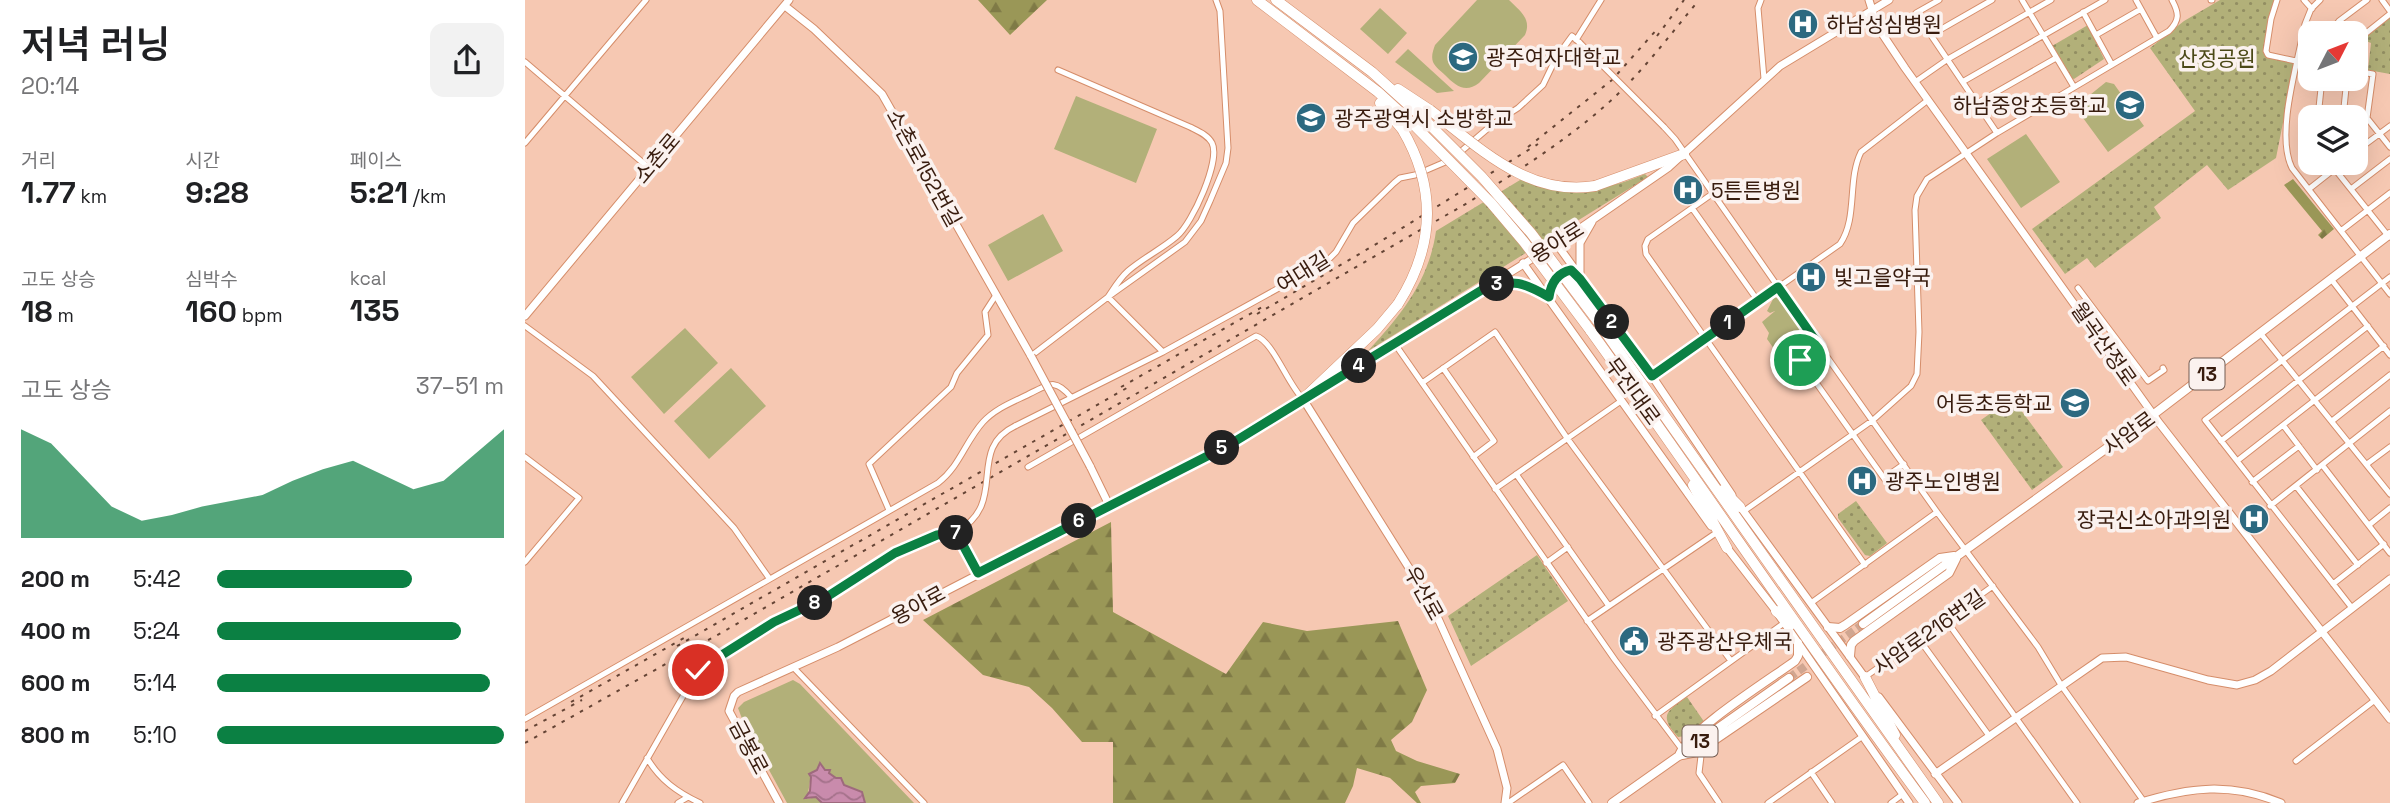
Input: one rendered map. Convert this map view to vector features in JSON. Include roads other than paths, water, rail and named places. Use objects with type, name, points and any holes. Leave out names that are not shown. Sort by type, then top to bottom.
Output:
[{"type":"highway","name":"무진대로","points":[[1257,0],[1378,92],[1508,223],[1590,330],[1676,450],[1800,639],[1925,803]]},
{"type":"highway","name":"무진대로","points":[[1276,0],[1426,113],[1531,233],[1709,477],[1938,803]]},
{"type":"highway","points":[[1303,399],[1377,329],[1398,304],[1408,289],[1421,256],[1427,230],[1428,207],[1419,163],[1402,129],[1388,111],[1333,56]]},
{"type":"highway","points":[[1426,113],[1522,177],[1556,187],[1595,186],[1684,154]]},
{"type":"highway","points":[[1676,450],[1727,548]]},
{"type":"highway","points":[[1709,477],[1742,509]]},
{"type":"highway","points":[[1776,611],[1800,639]]},
{"type":"highway","points":[[1865,677],[1915,773]]},
{"type":"highway","points":[[1825,682],[1845,695]]},
{"type":"main road","name":"사암로","points":[[1863,624],[2154,414],[2389,236]]},
{"type":"main road","points":[[1828,627],[1840,628],[1851,622],[1940,558],[1957,556]]},
{"type":"main road","points":[[1850,656],[1851,645],[1949,573],[1957,556]]},
{"type":"main road","points":[[1851,622],[1853,631],[1861,636]]},
{"type":"main road","points":[[1680,752],[1697,752],[1706,746],[1789,677],[1797,659],[1800,639]]},
{"type":"main road","points":[[1789,677],[1807,677]]},
{"type":"main road","name":"13","points":[[1612,803],[1680,752],[1789,677]]},
{"type":"street","points":[[525,143],[646,0]]},
{"type":"street","points":[[1031,356],[1194,233],[1226,163],[1228,148],[1220,11],[1216,0]]},
{"type":"street","name":"여대길","points":[[956,532],[973,521],[982,508],[991,450],[1000,436],[1071,397],[1163,352],[1326,262],[1336,252],[1353,223],[1400,178],[1442,165],[1457,156],[1540,89],[1556,58],[1576,39],[1601,0]]},
{"type":"street","points":[[1761,0],[1758,8],[1764,79]]},
{"type":"street","name":"월곡산정로","points":[[1869,0],[1877,26],[1915,82],[2154,414],[2240,529],[2389,716]]},
{"type":"street","name":"용아로","points":[[738,692],[838,647],[1229,445],[1594,218],[1669,167],[1764,79],[1802,51],[1889,0]]},
{"type":"street","points":[[1939,0],[1916,13],[1979,102],[1997,133]]},
{"type":"street","points":[[1931,35],[1991,0]]},
{"type":"street","points":[[2022,0],[2074,87]]},
{"type":"street","points":[[1915,82],[1948,59],[2051,0]]},
{"type":"street","points":[[1964,81],[2105,0]]},
{"type":"street","points":[[2136,0],[2157,38]]},
{"type":"street","points":[[1742,509],[1873,420],[1903,395],[1917,374],[1919,332],[1915,222],[1917,196],[1927,179],[1997,133],[2174,27],[2178,11],[2172,0]]},
{"type":"street","points":[[2277,0],[2266,51],[2269,57],[2298,61],[2286,127],[2285,145],[2292,168],[2390,294]]},
{"type":"street","points":[[2304,0],[2312,9]]},
{"type":"street","points":[[2306,21],[2320,0]]},
{"type":"street","points":[[2339,21],[2367,0]]},
{"type":"street","points":[[2368,31],[2390,12],[2382,0]]},
{"type":"street","name":"소촌로","points":[[525,316],[784,2]]},
{"type":"street","name":"소촌로152번길","points":[[784,2],[882,94],[1031,356],[1109,505]]},
{"type":"street","points":[[2096,36],[2141,9]]},
{"type":"street","points":[[2083,12],[2112,65]]},
{"type":"street","name":"사암로216번길","points":[[1576,39],[1675,139],[1937,512],[2044,656],[2061,685],[2143,802]]},
{"type":"street","points":[[1979,102],[2056,58]]},
{"type":"street","points":[[525,62],[649,168]]},
{"type":"street","points":[[1058,70],[1191,127],[1213,144],[1210,168],[1201,198],[1186,226],[1177,236],[1130,269],[1108,297]]},
{"type":"street","points":[[2368,73],[2374,74],[2367,118],[2390,147]]},
{"type":"street","points":[[1652,376],[1840,244],[1847,233],[1861,152],[1929,100]]},
{"type":"street","points":[[2368,142],[2390,126]]},
{"type":"street","points":[[2351,189],[2390,159]]},
{"type":"street","points":[[2309,189],[2327,175]]},
{"type":"street","points":[[2340,175],[2389,236]]},
{"type":"street","points":[[2342,230],[2390,193]]},
{"type":"street","points":[[1712,194],[1648,239],[1646,254],[1865,565]]},
{"type":"street","points":[[1692,208],[1758,301]]},
{"type":"street","points":[[1580,279],[1580,243],[1594,218]]},
{"type":"street","name":"무진대로","points":[[1556,243],[1652,376],[1742,509],[1958,803]]},
{"type":"street","name":"무진대로","points":[[1523,263],[1727,548],[1784,623],[1800,639],[1825,682],[1909,803]]},
{"type":"street","points":[[1485,288],[1515,281],[1531,286],[1549,297],[1552,285],[1564,271],[1571,270],[1580,279]]},
{"type":"street","points":[[2352,608],[2205,420],[2390,277]]},
{"type":"street","points":[[2330,279],[2390,355]]},
{"type":"street","points":[[2078,288],[2148,381],[2164,370],[2163,368]]},
{"type":"street","points":[[889,510],[869,464],[951,387],[957,373],[988,335],[985,312],[996,295]]},
{"type":"street","points":[[1108,297],[1163,352]]},
{"type":"street","points":[[525,326],[593,376],[734,528],[769,578]]},
{"type":"street","points":[[2221,440],[2368,326]]},
{"type":"street","points":[[1422,383],[1495,332],[1567,438],[1731,661]]},
{"type":"street","points":[[2261,334],[2390,494]]},
{"type":"street","points":[[1028,467],[1256,336],[1265,341],[1294,390],[1303,399]]},
{"type":"street","points":[[1395,344],[1680,752]]},
{"type":"street","points":[[2237,461],[2383,346]]},
{"type":"street","points":[[1820,347],[1800,360],[1893,491]]},
{"type":"street","points":[[1443,368],[1493,442],[1473,457]]},
{"type":"street","points":[[2332,421],[2390,375]]},
{"type":"street","points":[[525,719],[926,490],[950,473],[978,428],[994,412],[1051,384],[1060,385],[1071,397]]},
{"type":"street","name":"우산로","points":[[1303,399],[1431,603],[1497,749],[1507,788],[1507,803]]},
{"type":"street","points":[[1495,489],[1621,401]]},
{"type":"street","points":[[2270,506],[2390,411]]},
{"type":"street","points":[[2283,425],[2390,553]]},
{"type":"street","points":[[2252,482],[2299,446]]},
{"type":"street","points":[[2367,464],[2390,447]]},
{"type":"street","points":[[525,457],[579,499],[525,562]]},
{"type":"street","points":[[1884,478],[1904,464]]},
{"type":"street","points":[[1516,474],[1609,606]]},
{"type":"street","points":[[2382,484],[2390,477]]},
{"type":"street","points":[[2297,486],[2358,565]]},
{"type":"street","points":[[2368,525],[2390,508]]},
{"type":"street","points":[[1811,603],[1937,512]]},
{"type":"street","points":[[622,803],[698,670],[774,622],[825,598],[895,553],[937,535],[956,532],[978,573]]},
{"type":"street","points":[[1587,621],[1716,533]]},
{"type":"street","points":[[2333,584],[2384,544]]},
{"type":"street","points":[[1546,562],[1568,547]]},
{"type":"street","points":[[1935,774],[2097,661],[2114,656],[2134,659],[2208,680],[2237,685],[2264,676],[2390,579]]},
{"type":"street","name":"사암로216번길","points":[[1865,677],[1993,586]]},
{"type":"street","points":[[1946,620],[2077,803]]},
{"type":"street","points":[[1655,716],[1784,623]]},
{"type":"street","points":[[1919,639],[1990,737]]},
{"type":"street","points":[[793,667],[924,803]]},
{"type":"street","points":[[1807,677],[1816,677],[1825,682]]},
{"type":"street","name":"금봉로","points":[[738,692],[729,710],[778,801]]},
{"type":"street","points":[[2296,761],[2375,700]]},
{"type":"street","points":[[1768,803],[1863,736]]},
{"type":"street","points":[[1706,746],[1699,773],[1720,803]]},
{"type":"street","points":[[647,758],[656,773],[670,786],[700,803]]},
{"type":"street","name":"우산로","points":[[1507,803],[1563,765],[1589,803]]},
{"type":"street","points":[[1811,772],[1832,803]]},
{"type":"street","points":[[2143,802],[2199,789],[2224,788],[2257,793],[2281,803]]},
{"type":"street","points":[[1891,803],[1903,794]]},
{"type":"street","points":[[678,803],[688,797]]},
{"type":"street","points":[[768,803],[778,801]]},
{"type":"water","points":[[820,763],[836,778],[841,778],[844,785],[862,792],[865,803],[822,803],[816,797],[805,798],[810,791],[809,774],[817,770]]},
{"type":"tunnel","points":[[1789,678],[1863,624]]},
{"type":"railway","points":[[1657,36],[1684,0]]},
{"type":"railway","points":[[525,743],[1469,202],[1557,144],[1606,105],[1643,68],[1699,0]]},
{"type":"railway","points":[[1528,147],[1612,80],[1659,27]]},
{"type":"railway","points":[[1257,314],[1538,144]]},
{"type":"railway","points":[[1121,387],[1264,306]]},
{"type":"railway","points":[[677,646],[1132,385]]},
{"type":"railway","points":[[571,702],[684,638]]},
{"type":"railway","points":[[525,731],[582,700]]},
{"type":"place","name":"하남성심병원","points":[[1803,24]]},
{"type":"place","name":"광주여자대학교","points":[[1463,57]]},
{"type":"place","name":"하남중앙초등학교","points":[[2130,105]]},
{"type":"place","name":"광주광역시 소방학교","points":[[1311,118]]},
{"type":"place","name":"5튼튼병원","points":[[1688,190]]},
{"type":"place","name":"빛고을약국","points":[[1811,277]]},
{"type":"place","name":"어등초등학교","points":[[2075,403]]},
{"type":"place","name":"광주노인병원","points":[[1862,481]]},
{"type":"place","name":"장국신소아과의원","points":[[2254,519]]},
{"type":"place","name":"광주광산우체국","points":[[1634,641]]},
{"type":"park label","name":"산정공원","points":[[2217,58]]}]
